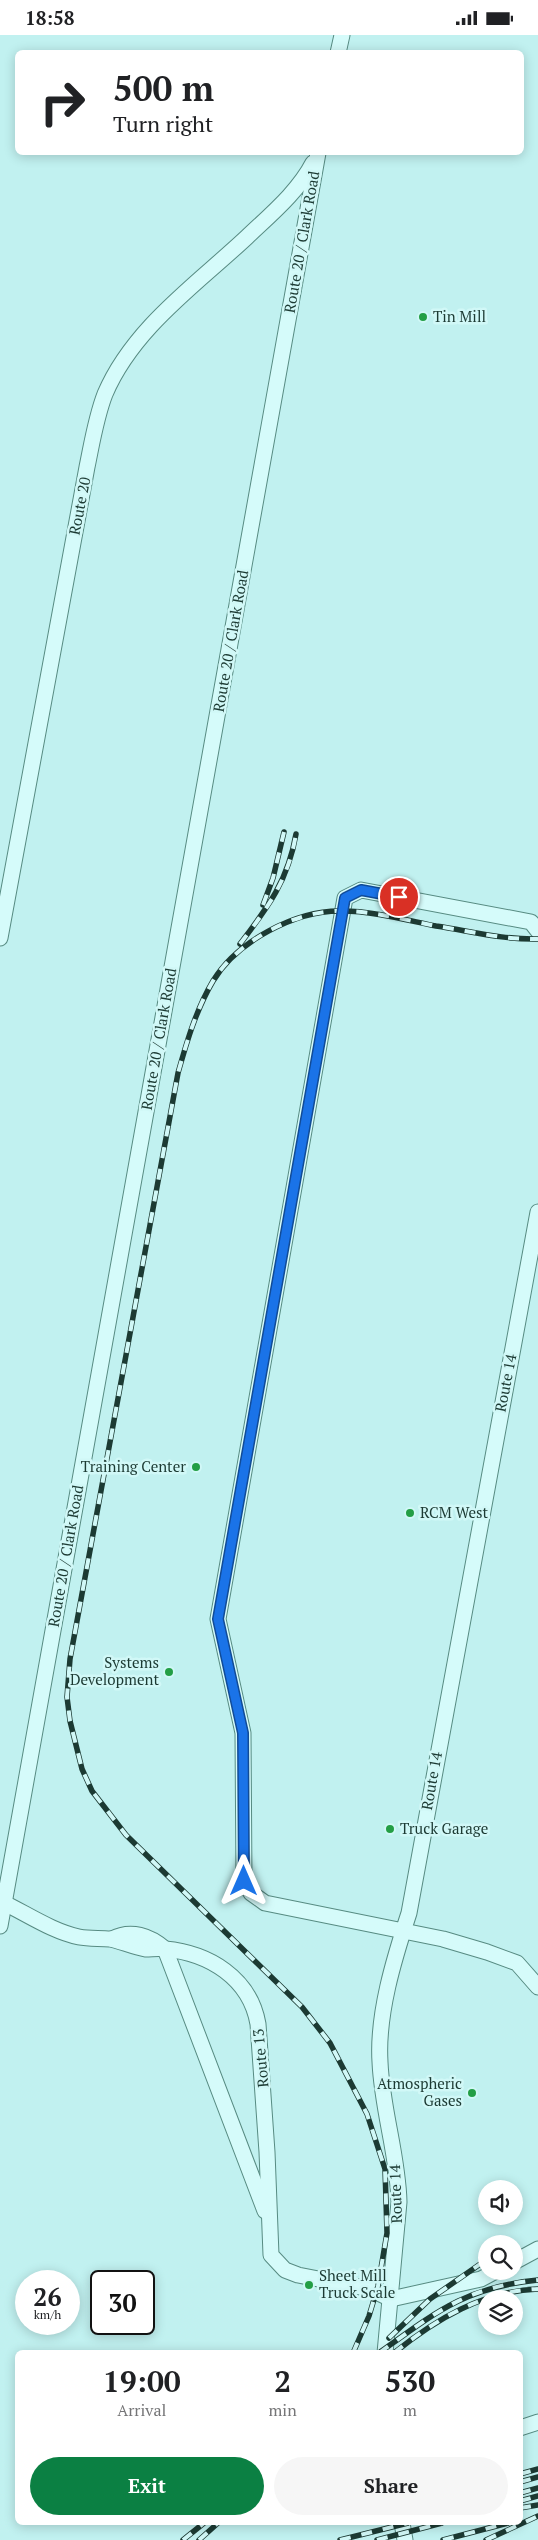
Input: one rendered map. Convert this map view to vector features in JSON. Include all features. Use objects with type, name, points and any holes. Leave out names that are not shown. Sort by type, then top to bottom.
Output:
[{"type":"street","points":[[339,50],[342,35]]},
{"type":"street","name":"Route 20","points":[[0,938],[87,467],[96,423],[105,394],[121,364],[139,339],[296,188],[308,172],[316,155]]},
{"type":"street","name":"Route 20 / Clark Road","points":[[0,1926],[2,1902],[317,155]]},
{"type":"street","points":[[538,931],[531,922],[361,890],[345,898],[218,1619],[243,1733],[244,1881],[251,1893],[265,1903],[403,1933],[443,1939],[487,1952],[517,1963],[538,1987]]},
{"type":"street","name":"Route 14","points":[[385,2350],[399,2223],[398,2181],[381,2079],[379,2049],[394,1959],[409,1913],[538,1211]]},
{"type":"street","name":"Route 13","points":[[2,1902],[43,1923],[79,1937],[112,1939],[124,1935],[144,1936],[155,1940],[165,1949],[269,2222]]},
{"type":"street","name":"Route 13","points":[[165,1949],[192,1955],[222,1967],[241,1984],[256,2011],[264,2094],[271,2255],[285,2270],[298,2275],[370,2289],[391,2299]]},
{"type":"street","points":[[523,2257],[538,2249]]},
{"type":"street","points":[[391,2299],[478,2280]]},
{"type":"street","points":[[523,2427],[538,2422]]},
{"type":"street","points":[[402,2525],[405,2540]]},
{"type":"railway","points":[[263,905],[273,878],[284,832]]},
{"type":"railway","points":[[240,944],[276,893],[288,866],[296,834]]},
{"type":"railway","points":[[354,2350],[369,2316],[378,2286],[387,2233],[385,2169],[367,2114],[330,2043],[302,2007],[126,1835],[92,1791],[82,1769],[70,1721],[67,1697],[70,1659],[178,1073],[197,1014],[213,981],[224,966],[252,941],[287,922],[324,912],[366,913],[487,935],[538,939]]},
{"type":"railway","points":[[389,2338],[430,2299],[478,2266]]},
{"type":"railway","points":[[383,2350],[435,2314],[471,2295],[513,2283],[538,2280]]},
{"type":"railway","points":[[398,2350],[444,2318],[479,2301],[498,2295],[538,2289]]},
{"type":"railway","points":[[523,2473],[538,2469]]},
{"type":"railway","points":[[523,2481],[538,2477]]},
{"type":"railway","points":[[523,2492],[538,2488]]},
{"type":"railway","points":[[523,2500],[538,2496]]},
{"type":"railway","points":[[523,2508],[538,2505]]},
{"type":"railway","points":[[523,2523],[538,2516]]},
{"type":"railway","points":[[183,2540],[202,2525]]},
{"type":"railway","points":[[199,2540],[216,2525]]},
{"type":"railway","points":[[340,2540],[400,2525]]},
{"type":"railway","points":[[377,2540],[434,2525]]},
{"type":"railway","points":[[443,2540],[500,2525]]},
{"type":"railway","points":[[486,2540],[518,2525]]},
{"type":"place","name":"Tin Mill","points":[[423,317]]},
{"type":"place","name":"Training Center","points":[[196,1467]]},
{"type":"place","name":"RCM West","points":[[410,1513]]},
{"type":"place","name":"Systems Development","points":[[169,1672]]},
{"type":"place","name":"Truck Garage","points":[[390,1829]]},
{"type":"place","name":"Atmospheric Gases","points":[[472,2093]]},
{"type":"place","name":"Sheet Mill Truck Scale","points":[[309,2285]]},
{"type":"route","points":[[244,1881],[243,1733],[218,1619],[345,898],[361,890],[399,897]]}]
